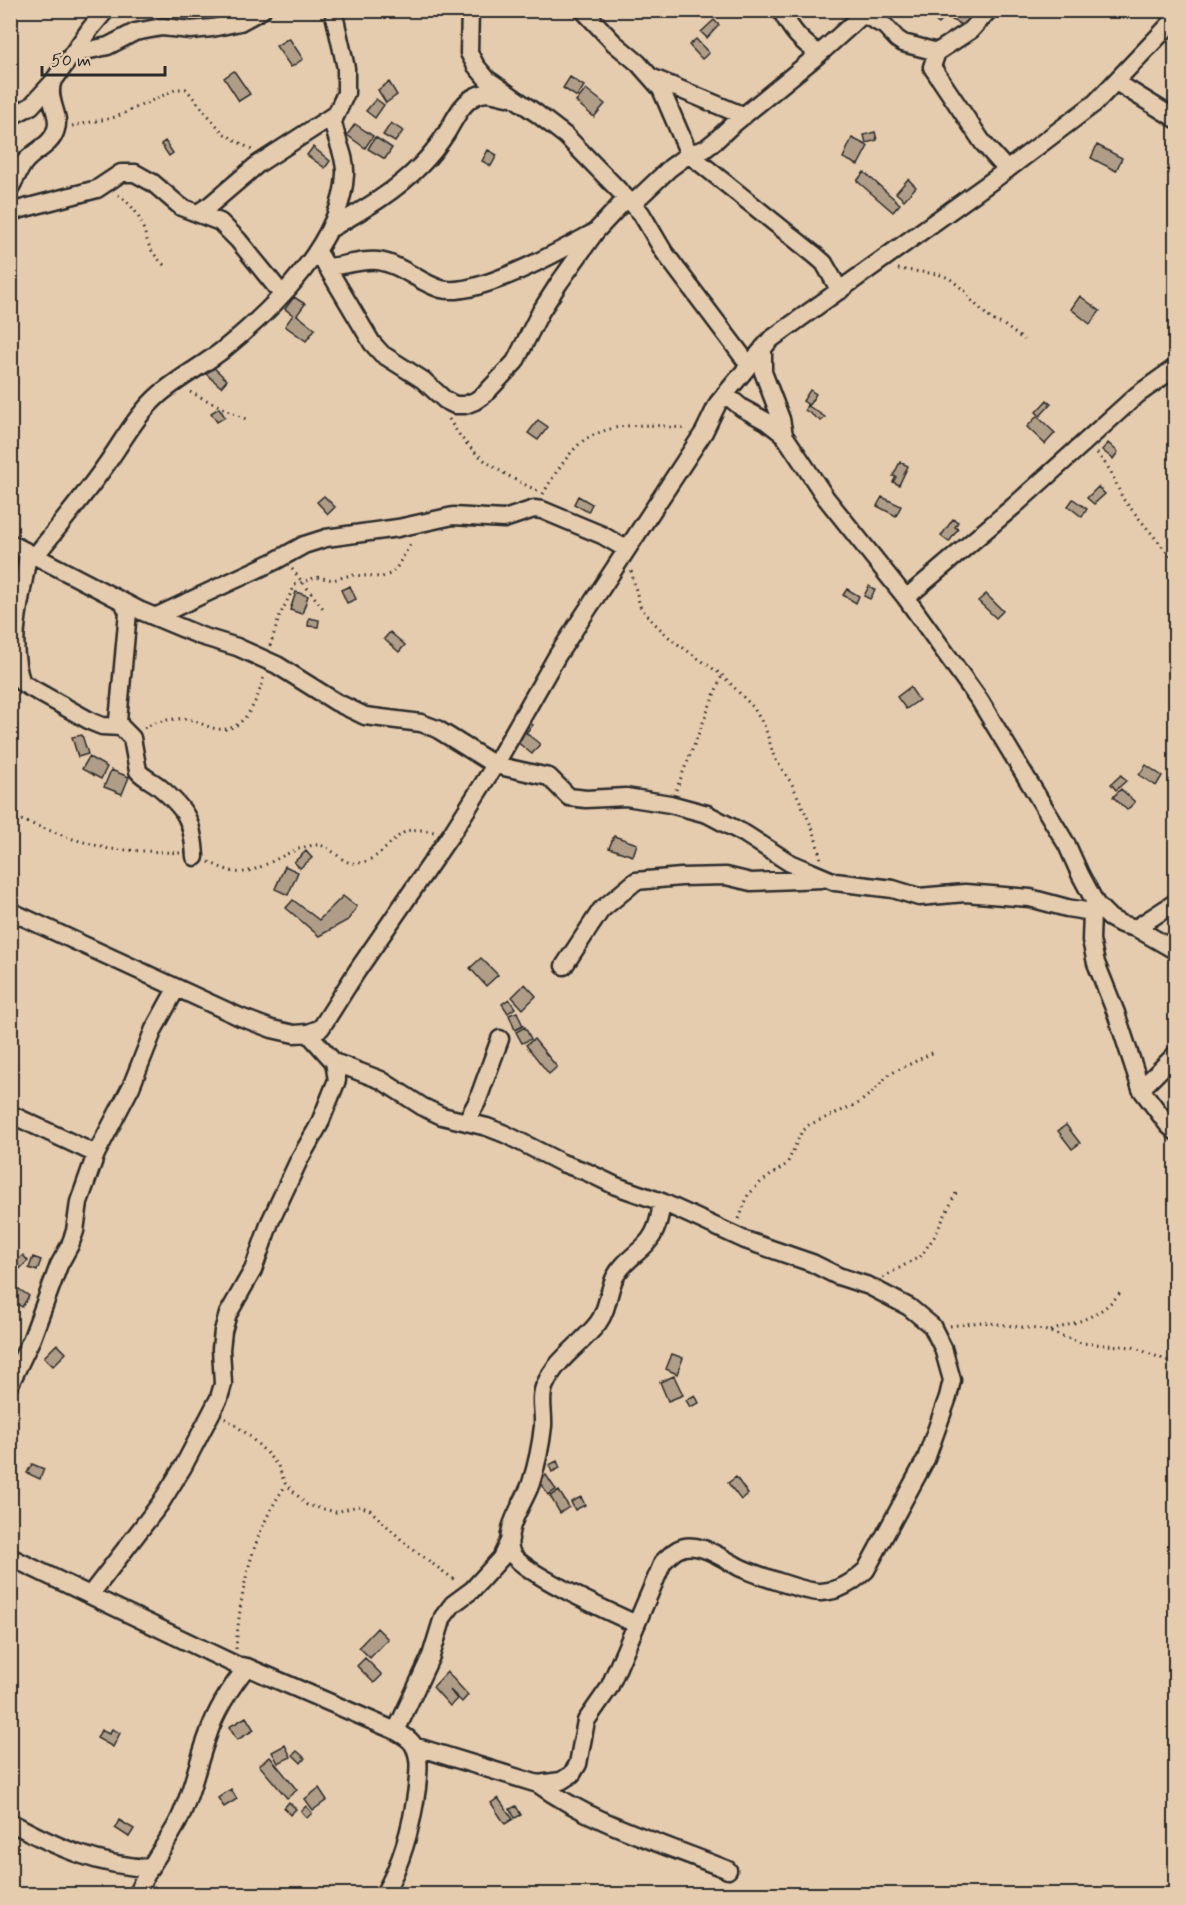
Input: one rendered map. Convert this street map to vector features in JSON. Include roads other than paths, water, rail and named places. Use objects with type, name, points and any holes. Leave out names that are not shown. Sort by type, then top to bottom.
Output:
[{"type":"street","points":[[10,117],[31,106],[52,83],[106,10]]},
{"type":"street","points":[[72,54],[108,45],[141,31],[162,27],[190,30],[212,28],[240,22],[262,10]]},
{"type":"street","points":[[127,732],[92,722],[22,683],[15,645],[16,615],[32,554],[87,490],[133,423],[160,394],[222,350],[282,294],[318,252],[330,229],[344,187],[345,171],[333,128],[334,115],[346,93],[346,68],[333,10]]},
{"type":"street","points":[[470,10],[469,52],[476,66],[487,79],[566,136],[641,213],[664,252],[749,365]]},
{"type":"street","points":[[583,10],[661,89],[689,154],[824,263],[840,291]]},
{"type":"street","points":[[781,10],[791,30],[819,54]]},
{"type":"street","points":[[989,10],[971,30],[937,52],[933,69],[983,143],[1007,170]]},
{"type":"street","points":[[328,267],[377,261],[389,264],[440,289],[464,289],[497,279],[549,257],[596,231],[670,168],[689,154],[705,149],[866,13],[885,26],[903,43],[937,52]]},
{"type":"street","points":[[10,911],[240,1017],[272,1029],[294,1034],[309,1033],[321,1028],[357,971],[423,878],[495,765],[557,656],[704,432],[718,403],[763,348],[770,340],[1007,170],[1095,103],[1176,18]]},
{"type":"street","points":[[651,77],[744,116]]},
{"type":"street","points":[[1116,82],[1176,119]]},
{"type":"street","points":[[10,188],[23,164],[50,142],[56,131],[57,125],[49,92],[52,83]]},
{"type":"street","points":[[330,229],[366,209],[406,181],[438,145],[455,117],[474,96],[485,93],[518,100]]},
{"type":"street","points":[[198,213],[268,158],[334,115]]},
{"type":"street","points":[[10,212],[97,189],[121,172],[135,173],[153,183],[175,203],[220,222],[282,294]]},
{"type":"street","points":[[318,252],[372,343],[382,354],[423,380],[445,400],[455,405],[465,405],[484,394],[515,362],[541,311],[596,231]]},
{"type":"street","points":[[763,348],[764,372],[781,419],[784,435]]},
{"type":"street","points":[[906,598],[1014,506],[1137,395],[1176,367]]},
{"type":"street","points":[[725,394],[784,435],[826,498],[906,598],[980,701],[1067,845],[1097,911],[1091,940],[1096,963],[1116,1013],[1141,1089],[1176,1132]]},
{"type":"street","points":[[157,616],[326,538],[424,524],[453,516],[504,519],[534,509],[602,535],[626,549]]},
{"type":"street","points":[[10,543],[123,602],[266,660],[336,702],[365,716],[421,723],[437,729],[495,765],[549,777],[565,794],[576,798],[626,797],[670,804],[707,814],[745,834],[790,863],[835,882],[892,889],[919,897],[965,893],[1030,898],[1097,911],[1121,924],[1136,928],[1176,951]]},
{"type":"street","points":[[10,595],[25,583]]},
{"type":"street","points":[[123,602],[128,612],[118,721],[127,732],[138,771],[173,800],[190,823],[195,857]]},
{"type":"street","points":[[564,966],[601,910],[636,881],[692,876],[726,876],[760,882],[825,879]]},
{"type":"street","points":[[1136,928],[1176,902]]},
{"type":"street","points":[[13,1372],[36,1328],[60,1264],[70,1245],[75,1231],[79,1202],[96,1154],[131,1088],[154,1029],[176,989]]},
{"type":"street","points":[[309,1033],[334,1062],[381,1080],[423,1107],[442,1116],[505,1134],[562,1163],[616,1186],[662,1202],[732,1234],[812,1263],[838,1276],[869,1286],[909,1307],[932,1326],[943,1348],[952,1380],[948,1398],[926,1459],[866,1570],[851,1583],[818,1593],[741,1568],[718,1554],[690,1547],[678,1549],[663,1562],[609,1688],[586,1721],[578,1764],[572,1774],[561,1781],[538,1784]]},
{"type":"street","points":[[466,1122],[477,1102],[500,1039]]},
{"type":"street","points":[[1141,1089],[1176,1054]]},
{"type":"street","points":[[90,1595],[160,1504],[215,1407],[223,1384],[221,1348],[228,1314],[253,1270],[270,1222],[299,1160],[319,1125],[337,1080],[334,1062]]},
{"type":"street","points":[[10,1114],[96,1154]]},
{"type":"street","points":[[636,1624],[547,1580],[519,1562],[511,1552],[510,1539],[518,1509],[527,1496],[536,1467],[543,1423],[543,1387],[563,1358],[600,1321],[615,1276],[623,1265],[648,1243],[655,1231],[662,1202]]},
{"type":"street","points":[[396,1731],[431,1656],[443,1617],[453,1604],[469,1592],[501,1558],[510,1539]]},
{"type":"street","points":[[10,1557],[242,1666],[396,1731],[414,1746],[538,1784],[560,1800],[728,1870]]},
{"type":"street","points":[[137,1894],[178,1822],[208,1732],[242,1666]]},
{"type":"street","points":[[384,1894],[400,1861],[413,1815],[419,1763],[414,1746]]},
{"type":"street","points":[[10,1822],[61,1848],[84,1856],[124,1867],[151,1868]]}]
